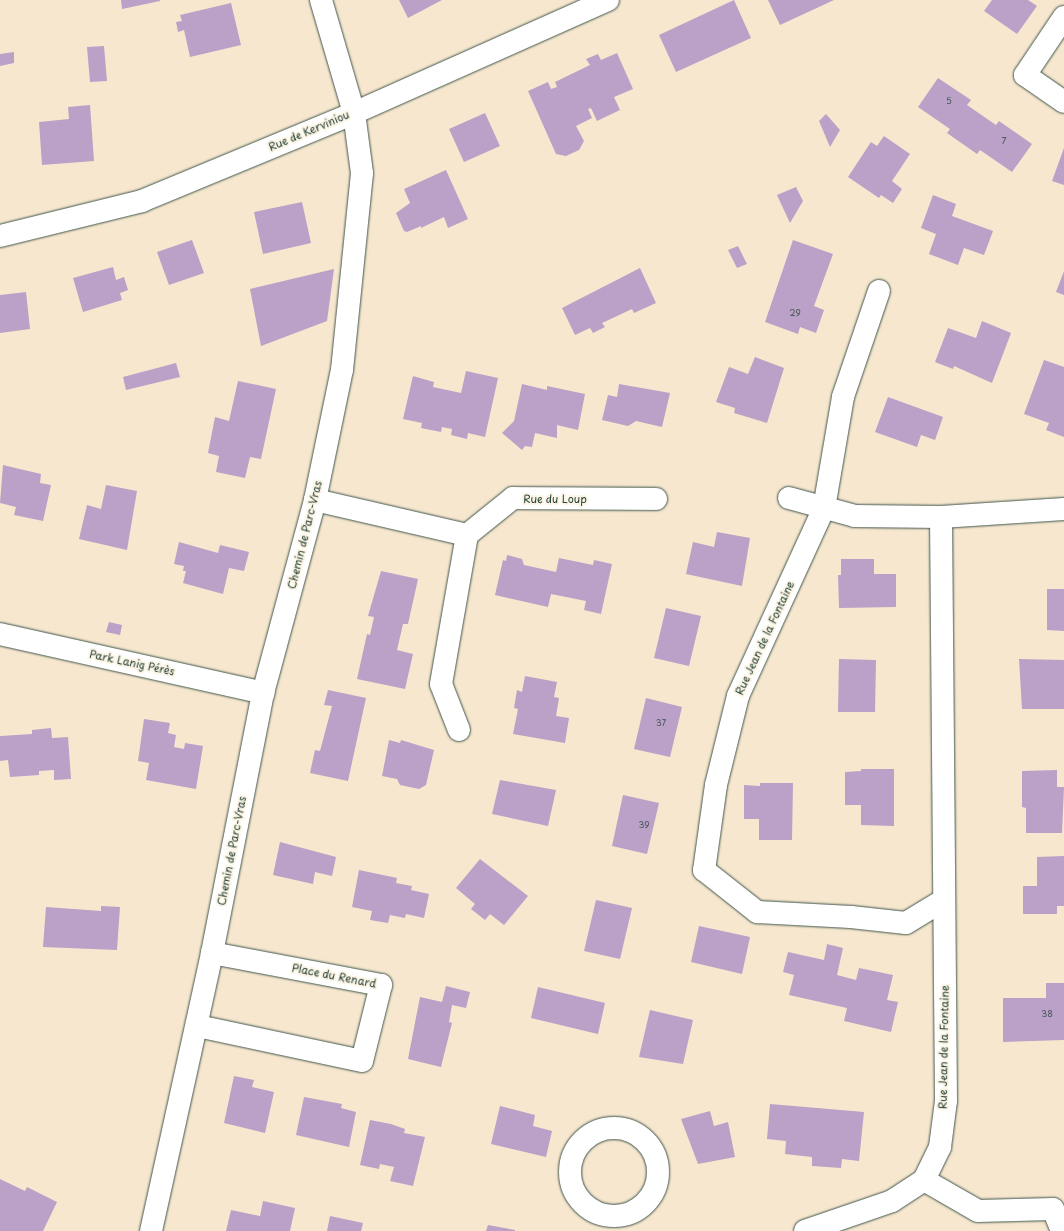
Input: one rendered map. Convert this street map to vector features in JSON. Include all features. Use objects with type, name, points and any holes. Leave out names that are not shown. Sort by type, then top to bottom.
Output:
[{"type":"street","name":"Chemin de Parc-Vras","points":[[212,953],[263,693],[315,500],[342,370],[362,173],[354,112],[321,0]]},
{"type":"street","name":"Rue de Kerviniou","points":[[0,236],[142,201],[354,112],[608,0]]},
{"type":"street","points":[[1064,18],[1025,75],[1064,102]]},
{"type":"street","name":"Rue Jean de la Fontaine","points":[[879,291],[843,397],[824,508],[738,696],[716,785],[704,870],[756,912],[851,917],[906,923],[944,900]]},
{"type":"street","name":"Rue du Loup","points":[[467,535],[513,498],[656,499]]},
{"type":"street","points":[[789,498],[855,516],[941,517],[1064,509]]},
{"type":"street","points":[[315,500],[467,535],[441,684],[459,730]]},
{"type":"street","name":"Rue Jean de la Fontaine","points":[[924,1180],[940,1147],[946,1101],[941,517]]},
{"type":"street","name":"Park Lanig Pérès","points":[[0,634],[263,693]]},
{"type":"street","points":[[151,1231],[198,1026],[212,953]]},
{"type":"street","name":"Place du Renard","points":[[198,1026],[362,1061],[381,985],[212,953]]},
{"type":"street","points":[[624,1128],[636,1133],[648,1142],[655,1155],[658,1170],[657,1185],[650,1198],[640,1208],[626,1214],[612,1216],[595,1222],[577,1196],[571,1184],[569,1170],[572,1157],[582,1141],[598,1130],[624,1128]]},
{"type":"street","points":[[805,1231],[892,1200],[924,1180],[978,1211],[1053,1209],[1062,1231]]},
{"type":"building","points":[[121,0],[160,0],[160,1],[122,9]]},
{"type":"building","points":[[399,0],[442,0],[408,18]]},
{"type":"building","points":[[734,0],[751,38],[676,72],[659,35]]},
{"type":"building","points":[[768,0],[834,0],[780,25]]},
{"type":"building","points":[[992,0],[1028,0],[1037,6],[1017,34],[984,11]]},
{"type":"building","points":[[231,3],[241,45],[190,57],[184,30],[178,32],[176,22],[182,21],[180,15]]},
{"type":"building","points":[[104,46],[107,81],[90,82],[87,47]]},
{"type":"building","points":[[14,52],[14,63],[0,66],[0,54]]},
{"type":"building","points":[[617,53],[633,89],[614,97],[620,110],[597,121],[591,108],[588,109],[592,118],[576,126],[584,141],[579,150],[566,156],[556,154],[528,91],[548,82],[551,89],[557,87],[555,82],[590,65],[586,59],[598,54],[601,60]]},
{"type":"building","points":[[938,78],[971,100],[967,105],[996,125],[999,121],[1032,144],[1012,172],[980,150],[977,154],[947,133],[950,129],[918,107]]},
{"type":"building","points":[[90,105],[94,161],[42,165],[39,122],[69,119],[68,107]]},
{"type":"building","points":[[485,113],[500,146],[464,162],[449,129]]},
{"type":"building","points":[[826,114],[840,130],[830,147],[819,121]]},
{"type":"building","points":[[884,136],[910,154],[892,181],[902,189],[893,203],[881,195],[879,198],[848,177],[871,142],[877,146]]},
{"type":"building","points":[[1064,148],[1064,185],[1052,181]]},
{"type":"building","points":[[446,170],[468,219],[448,228],[444,217],[421,228],[421,226],[407,232],[404,231],[396,213],[410,203],[404,189]]},
{"type":"building","points":[[796,187],[803,201],[790,223],[777,195]]},
{"type":"building","points":[[933,195],[956,204],[952,216],[993,231],[984,255],[964,248],[958,265],[929,254],[936,234],[921,228]]},
{"type":"building","points":[[302,202],[311,243],[263,254],[254,212]]},
{"type":"building","points":[[192,240],[204,273],[169,285],[157,252]]},
{"type":"building","points":[[793,240],[833,254],[814,306],[824,310],[816,333],[800,327],[798,334],[765,322]]},
{"type":"building","points":[[738,246],[747,264],[737,268],[728,250]]},
{"type":"building","points":[[113,267],[116,280],[124,277],[128,290],[120,293],[122,300],[83,312],[73,278]]},
{"type":"building","points":[[640,268],[656,303],[634,313],[632,309],[602,323],[605,327],[593,333],[590,328],[575,335],[562,308]]},
{"type":"building","points":[[334,269],[327,321],[261,346],[250,289]]},
{"type":"building","points":[[1064,271],[1064,295],[1056,292]]},
{"type":"building","points":[[26,292],[30,329],[0,333],[0,295]]},
{"type":"building","points":[[982,321],[1011,333],[992,383],[954,366],[953,369],[935,362],[948,328],[976,338]]},
{"type":"building","points":[[755,357],[784,368],[767,423],[734,413],[735,408],[716,402],[729,367],[748,374]]},
{"type":"building","points":[[1044,360],[1064,367],[1064,437],[1046,430],[1049,423],[1024,414]]},
{"type":"building","points":[[176,363],[180,377],[126,390],[123,377]]},
{"type":"building","points":[[466,371],[498,378],[485,437],[468,433],[467,439],[451,435],[452,429],[442,427],[441,432],[421,428],[422,423],[403,419],[413,376],[434,382],[433,387],[461,393]]},
{"type":"building","points":[[238,381],[276,389],[261,459],[250,457],[245,478],[216,472],[219,456],[208,453],[215,417],[229,421]]},
{"type":"building","points":[[522,384],[547,390],[547,386],[585,394],[578,430],[557,425],[557,438],[535,433],[532,447],[525,446],[522,450],[502,433],[514,421]]},
{"type":"building","points":[[619,384],[670,393],[662,427],[636,421],[628,426],[602,420],[608,395],[617,397]]},
{"type":"building","points":[[888,397],[943,417],[935,440],[921,435],[917,447],[875,432]]},
{"type":"building","points":[[3,465],[41,474],[40,483],[51,485],[43,521],[14,515],[16,507],[0,503]]},
{"type":"building","points":[[106,485],[137,491],[127,550],[79,539],[87,505],[101,509]]},
{"type":"building","points":[[717,532],[750,538],[742,586],[686,574],[693,542],[714,547]]},
{"type":"building","points":[[179,542],[218,553],[220,545],[249,552],[244,571],[229,568],[223,594],[183,583],[186,571],[183,571],[184,566],[174,564]]},
{"type":"building","points":[[507,555],[522,559],[524,565],[556,572],[559,558],[593,565],[594,560],[612,564],[601,614],[584,610],[586,601],[551,594],[548,607],[495,595],[503,560],[506,561]]},
{"type":"building","points":[[841,559],[874,559],[874,574],[896,574],[896,607],[839,608],[838,575],[841,575]]},
{"type":"building","points":[[381,571],[418,579],[408,624],[403,624],[397,650],[413,654],[405,689],[357,679],[367,634],[370,635],[374,617],[368,616]]},
{"type":"building","points":[[1047,589],[1064,589],[1064,631],[1047,630]]},
{"type":"building","points":[[666,608],[701,616],[689,666],[654,658]]},
{"type":"building","points":[[109,622],[122,625],[120,635],[106,632]]},
{"type":"building","points":[[839,659],[876,660],[875,712],[838,712]]},
{"type":"building","points":[[1019,659],[1064,660],[1064,709],[1022,709]]},
{"type":"building","points":[[525,676],[557,682],[554,697],[559,698],[556,716],[569,718],[565,743],[513,734],[518,709],[514,708],[517,690],[522,692]]},
{"type":"building","points":[[328,690],[366,698],[348,781],[310,773],[315,750],[320,751],[332,706],[324,705]]},
{"type":"building","points":[[646,698],[682,707],[670,757],[634,749]]},
{"type":"building","points":[[144,719],[170,723],[168,733],[176,735],[174,747],[184,749],[185,743],[203,746],[196,789],[146,780],[149,763],[138,761]]},
{"type":"building","points":[[51,728],[52,738],[68,737],[71,779],[54,780],[54,770],[39,771],[39,775],[10,777],[8,760],[0,761],[0,736],[32,734],[32,730]]},
{"type":"building","points":[[389,740],[400,743],[401,740],[434,750],[426,785],[419,789],[400,785],[397,779],[382,776]]},
{"type":"building","points":[[861,769],[894,769],[894,826],[861,825],[861,805],[845,805],[845,772],[861,771]]},
{"type":"building","points":[[1057,770],[1057,787],[1064,787],[1062,833],[1026,833],[1026,808],[1022,807],[1022,771]]},
{"type":"building","points":[[500,780],[556,790],[548,826],[492,814]]},
{"type":"building","points":[[760,783],[793,783],[792,840],[759,840],[759,819],[744,819],[744,785],[760,786]]},
{"type":"building","points":[[623,795],[659,803],[647,854],[612,846]]},
{"type":"building","points":[[280,842],[336,857],[332,876],[315,872],[313,884],[273,875]]},
{"type":"building","points":[[1064,856],[1064,906],[1057,906],[1057,914],[1023,914],[1023,886],[1037,886],[1037,857]]},
{"type":"building","points":[[480,859],[528,896],[504,925],[490,914],[485,920],[471,909],[475,904],[456,888]]},
{"type":"building","points":[[359,870],[397,878],[396,883],[412,886],[411,890],[429,894],[424,918],[406,914],[405,918],[390,915],[388,923],[370,920],[372,911],[352,907]]},
{"type":"building","points":[[596,900],[632,908],[620,959],[584,951]]},
{"type":"building","points":[[101,906],[120,907],[117,950],[43,947],[46,907],[101,911]]},
{"type":"building","points":[[699,926],[750,937],[742,974],[691,962]]},
{"type":"building","points":[[827,944],[843,948],[837,975],[856,980],[859,968],[893,975],[887,1000],[898,1002],[891,1032],[844,1021],[847,1008],[789,995],[794,975],[783,972],[788,952],[824,960]]},
{"type":"building","points":[[1046,983],[1064,983],[1064,1040],[1003,1042],[1003,998],[1046,998]]},
{"type":"building","points":[[446,986],[470,992],[466,1008],[452,1005],[449,1022],[452,1023],[441,1067],[408,1059],[420,997],[442,1002]]},
{"type":"building","points":[[538,987],[605,1003],[598,1034],[531,1018]]},
{"type":"building","points":[[650,1010],[693,1020],[683,1064],[639,1057]]},
{"type":"building","points":[[234,1076],[254,1080],[252,1087],[274,1092],[265,1133],[224,1123]]},
{"type":"building","points":[[304,1097],[342,1104],[341,1108],[356,1112],[349,1147],[296,1135]]},
{"type":"building","points":[[770,1104],[864,1112],[859,1161],[842,1159],[841,1168],[812,1166],[812,1157],[785,1154],[786,1141],[767,1139]]},
{"type":"building","points":[[500,1106],[535,1115],[533,1126],[552,1131],[546,1157],[491,1144]]},
{"type":"building","points":[[710,1111],[714,1126],[728,1122],[735,1157],[698,1164],[681,1119]]},
{"type":"building","points":[[370,1120],[391,1124],[405,1129],[404,1133],[425,1137],[413,1186],[390,1181],[394,1167],[380,1164],[379,1169],[360,1165]]},
{"type":"building","points":[[0,1179],[25,1191],[27,1187],[57,1202],[43,1231],[0,1231]]},
{"type":"building","points":[[263,1201],[295,1208],[290,1231],[226,1231],[231,1210],[260,1216]]},
{"type":"building","points":[[330,1216],[363,1223],[361,1231],[327,1231]]},
{"type":"building","points":[[488,1225],[515,1230],[515,1231],[486,1231]]}]
